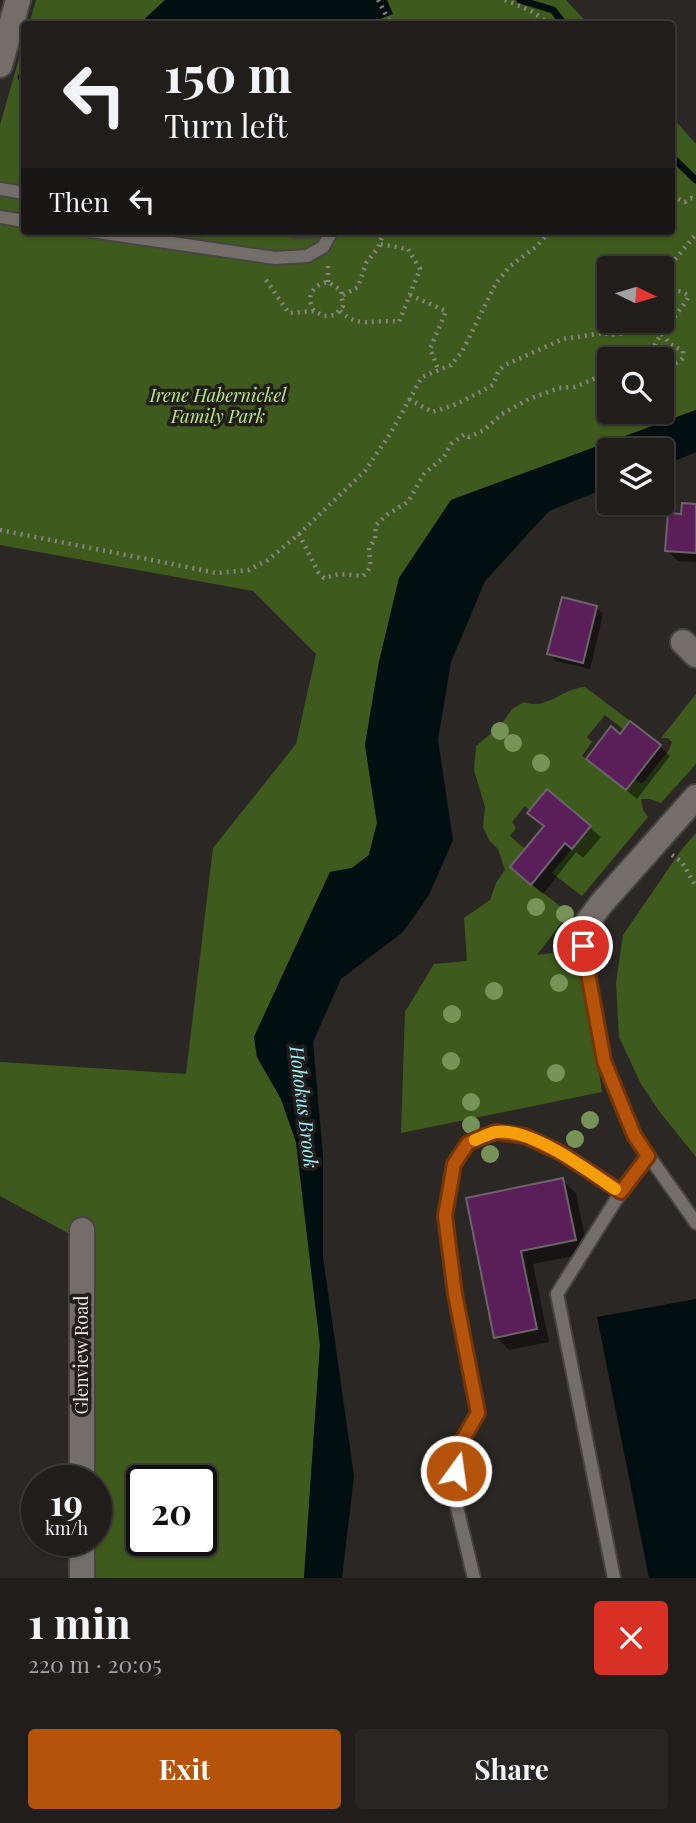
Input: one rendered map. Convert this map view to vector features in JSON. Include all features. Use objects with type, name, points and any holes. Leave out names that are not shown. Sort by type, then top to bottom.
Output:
[{"type":"street","points":[[0,65],[18,0]]},
{"type":"street","points":[[583,946],[587,923],[696,797]]},
{"type":"street","name":"Glenview Road","points":[[82,1230],[82,1465]]},
{"type":"street","points":[[82,1556],[82,1578]]},
{"type":"lane","points":[[0,190],[21,193]]},
{"type":"lane","points":[[0,218],[21,221]]},
{"type":"lane","points":[[119,235],[275,258],[307,256],[323,247],[330,235]]},
{"type":"lane","points":[[583,946],[604,1061],[634,1135],[696,1223]]},
{"type":"lane","points":[[474,1578],[454,1495],[458,1448],[478,1413],[455,1294],[445,1216],[454,1164],[468,1143],[487,1135],[496,1132],[525,1136],[561,1153],[621,1192]]},
{"type":"lane","points":[[614,1578],[557,1294],[621,1192],[648,1156]]},
{"type":"path","points":[[378,0],[389,21]]},
{"type":"path","points":[[505,0],[544,21]]},
{"type":"path","points":[[675,197],[685,202],[691,198],[696,200]]},
{"type":"path","points":[[654,347],[689,296],[681,290],[665,295],[663,289],[668,284],[668,268],[696,234]]},
{"type":"path","points":[[343,295],[358,287],[366,263],[382,235]]},
{"type":"path","points":[[0,530],[217,573],[248,570],[268,560],[365,471],[390,434],[422,377],[451,365],[462,352],[496,282],[547,235]]},
{"type":"path","points":[[340,311],[347,318],[367,324],[399,322],[421,269],[416,259],[403,246],[379,244]]},
{"type":"path","points":[[328,255],[328,282]]},
{"type":"path","points":[[266,280],[289,313],[314,311]]},
{"type":"path","points":[[328,282],[338,286],[344,301],[340,311],[330,317],[314,311],[310,300],[313,289],[328,282]]},
{"type":"path","points":[[410,295],[446,311],[430,349],[438,369]]},
{"type":"path","points":[[409,399],[432,411],[443,410],[493,385],[499,370],[505,365],[542,347],[563,339],[603,333],[626,333]]},
{"type":"path","points":[[662,334],[670,344],[683,351],[683,358],[674,364]]},
{"type":"path","points":[[299,534],[318,572],[324,578],[339,574],[363,576],[371,563],[369,547],[375,540],[376,525],[408,502],[425,474],[444,457],[458,438],[465,434],[469,437],[484,430],[502,414],[529,399],[559,388],[575,387],[597,377]]},
{"type":"path","points":[[654,843],[682,862],[696,887]]},
{"type":"green space","points":[[36,0],[566,0],[585,21],[30,21]]},
{"type":"green space","name":"Irene Habernickel Family Park","points":[[21,52],[21,235],[675,235],[675,120],[696,144],[696,410],[674,418],[674,347],[597,347],[597,424],[658,424],[620,438],[597,438],[597,446],[451,500],[399,578],[379,662],[365,745],[377,823],[369,855],[352,868],[330,872],[254,1037],[257,1057],[281,1099],[296,1142],[320,1345],[304,1578],[76,1578],[76,1556],[112,1556],[112,1465],[76,1465],[77,1238],[0,1196],[0,1062],[186,1074],[213,848],[296,744],[316,654],[253,591],[0,545],[0,125]]},
{"type":"green space","points":[[585,687],[630,721],[623,729],[605,715],[587,737],[592,742],[582,756],[626,790],[635,779],[642,784],[669,750],[672,742],[668,738],[661,738],[696,694],[696,764],[661,803],[641,799],[643,810],[648,817],[582,896],[552,873],[591,825],[547,789],[529,810],[525,806],[512,822],[516,828],[510,836],[525,849],[510,867],[569,913],[537,955],[581,949],[602,1092],[401,1133],[405,1012],[434,964],[467,961],[464,918],[490,900],[496,883],[505,870],[498,849],[489,840],[483,827],[485,807],[474,770],[476,746],[500,726],[512,709],[524,702],[540,704]]},
{"type":"green space","points":[[696,833],[696,1157],[641,1084],[619,1037],[616,983],[623,935]]},
{"type":"water","points":[[165,0],[387,0],[393,14],[378,21],[142,21]]},
{"type":"water","points":[[696,410],[696,452],[674,461],[674,438],[620,438],[658,424],[674,424],[674,418]]},
{"type":"water","name":"Hohokus Brook","points":[[597,446],[597,492],[549,511],[485,581],[451,662],[438,740],[453,840],[429,895],[403,932],[341,979],[313,1042],[323,1155],[323,1257],[354,1476],[342,1578],[304,1578],[320,1345],[296,1142],[281,1099],[257,1057],[254,1037],[330,872],[352,868],[369,855],[377,823],[365,745],[379,662],[399,578],[451,500]]},
{"type":"water","points":[[696,1299],[696,1578],[649,1578],[597,1317]]},
{"type":"building","points":[[682,503],[696,504],[696,553],[665,551],[668,515],[681,514]]},
{"type":"building","points":[[562,597],[597,606],[583,663],[547,654]]},
{"type":"building","points":[[630,721],[661,745],[626,790],[586,759],[611,726],[620,734]]},
{"type":"building","points":[[547,789],[591,826],[572,849],[565,843],[531,885],[510,867],[544,826],[527,813]]},
{"type":"building","points":[[563,1178],[576,1240],[521,1251],[537,1329],[494,1338],[466,1198]]},
{"type":"waterway","points":[[520,0],[553,10],[562,21]]},
{"type":"waterway","points":[[675,160],[696,180]]},
{"type":"slow traffic","points":[[475,1140],[496,1132],[525,1136],[561,1153],[615,1189]]},
{"type":"route","points":[[456,1471],[458,1448],[478,1413],[455,1294],[445,1216],[454,1164],[468,1143],[482,1137],[496,1132],[525,1136],[561,1153],[621,1192],[648,1156],[634,1135],[604,1061],[583,946]]}]
